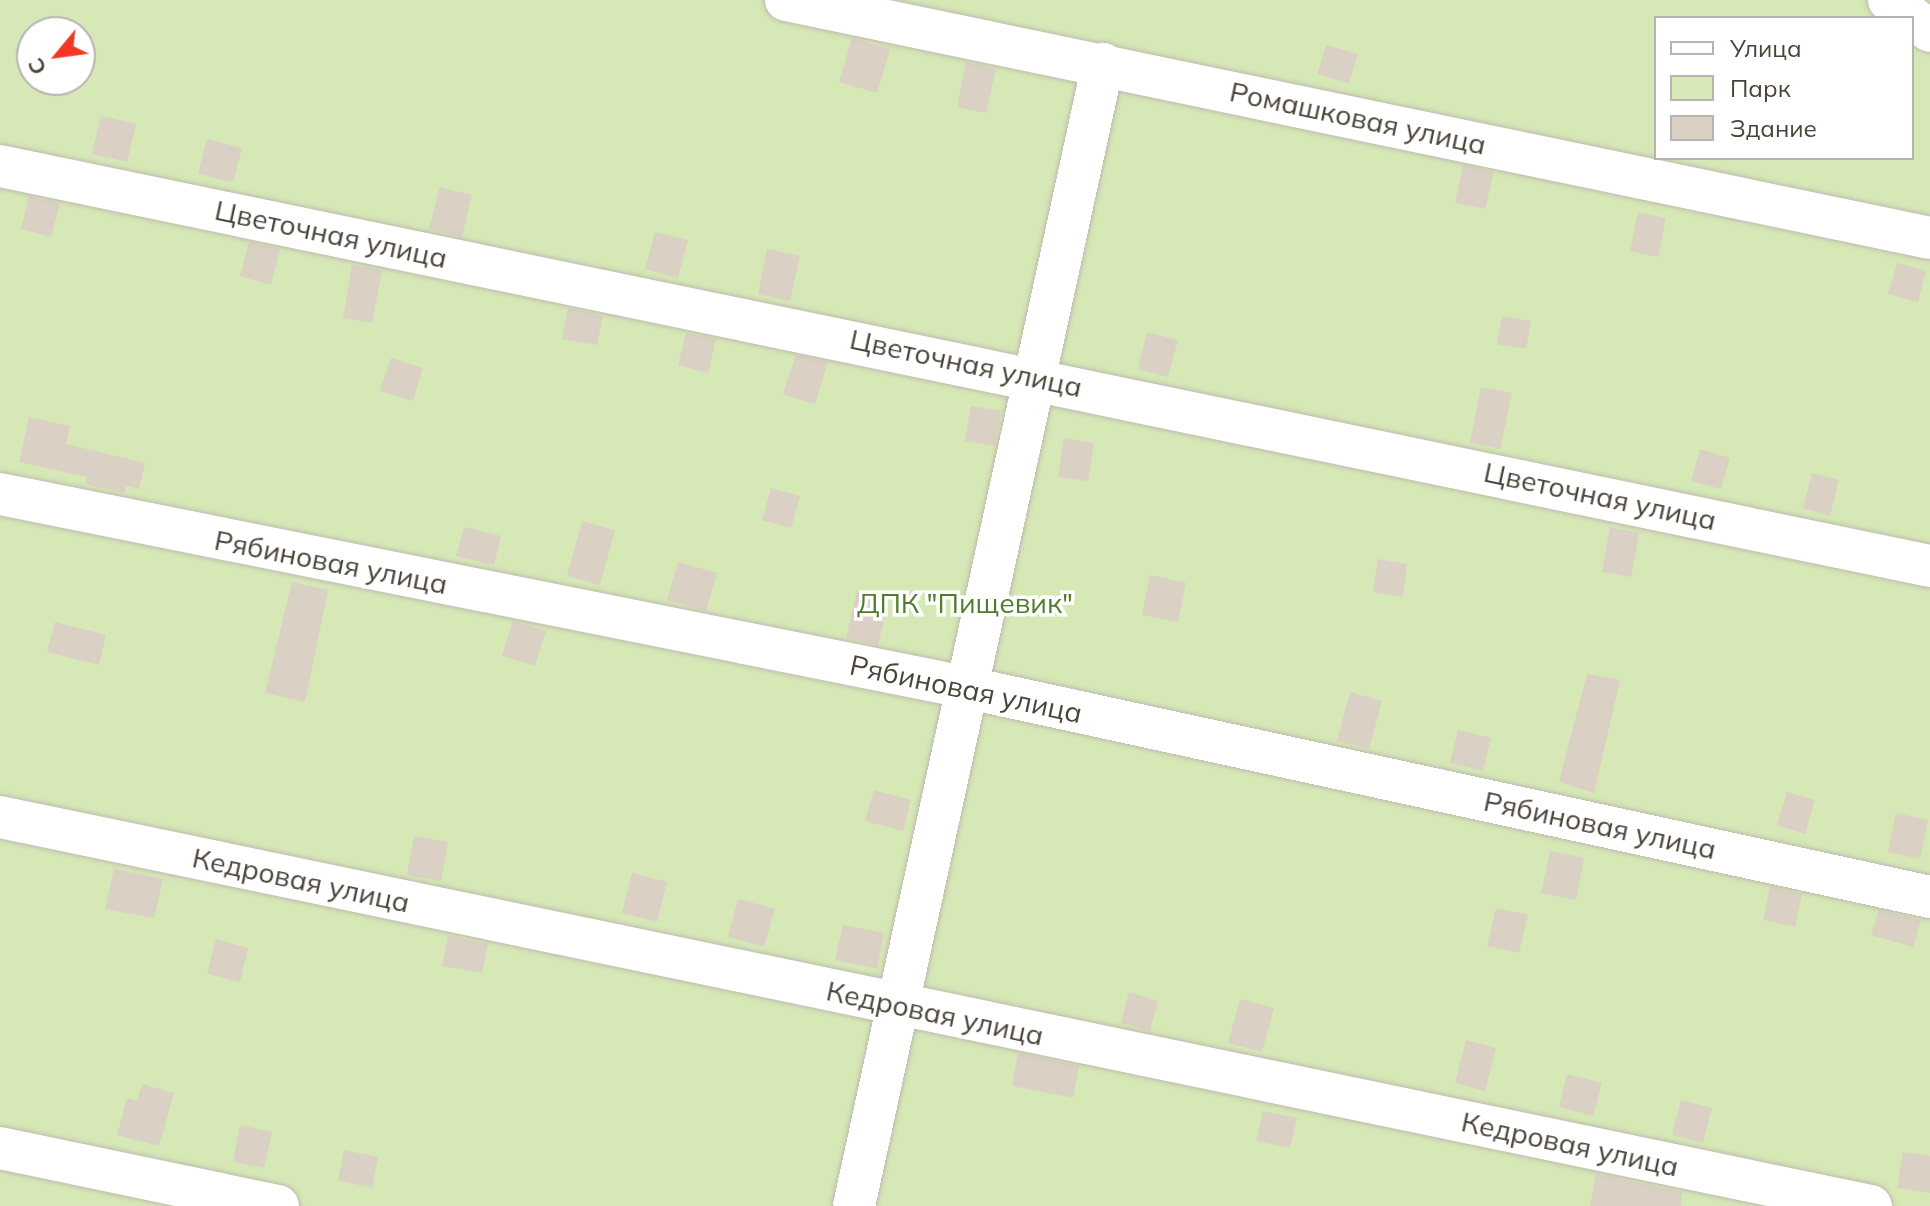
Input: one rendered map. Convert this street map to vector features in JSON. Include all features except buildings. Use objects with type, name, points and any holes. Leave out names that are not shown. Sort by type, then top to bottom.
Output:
[{"type":"street","name":"Ромашковая улица","points":[[786,0],[1930,238]]},
{"type":"street","points":[[1889,0],[1910,16]]},
{"type":"street","points":[[1914,19],[1930,31]]},
{"type":"street","points":[[854,1206],[1103,64]]},
{"type":"street","name":"Цветочная улица","points":[[0,166],[1034,377],[1930,566]]},
{"type":"street","name":"Рябиновая улица","points":[[0,494],[969,688],[1930,897]]},
{"type":"street","name":"Кедровая улица","points":[[0,817],[1871,1206]]},
{"type":"street","points":[[0,1148],[278,1206]]},
{"type":"green space","name":"ДПК \"Пищевик\"","points":[[0,0],[1930,0],[1930,1206],[0,1206]]}]
